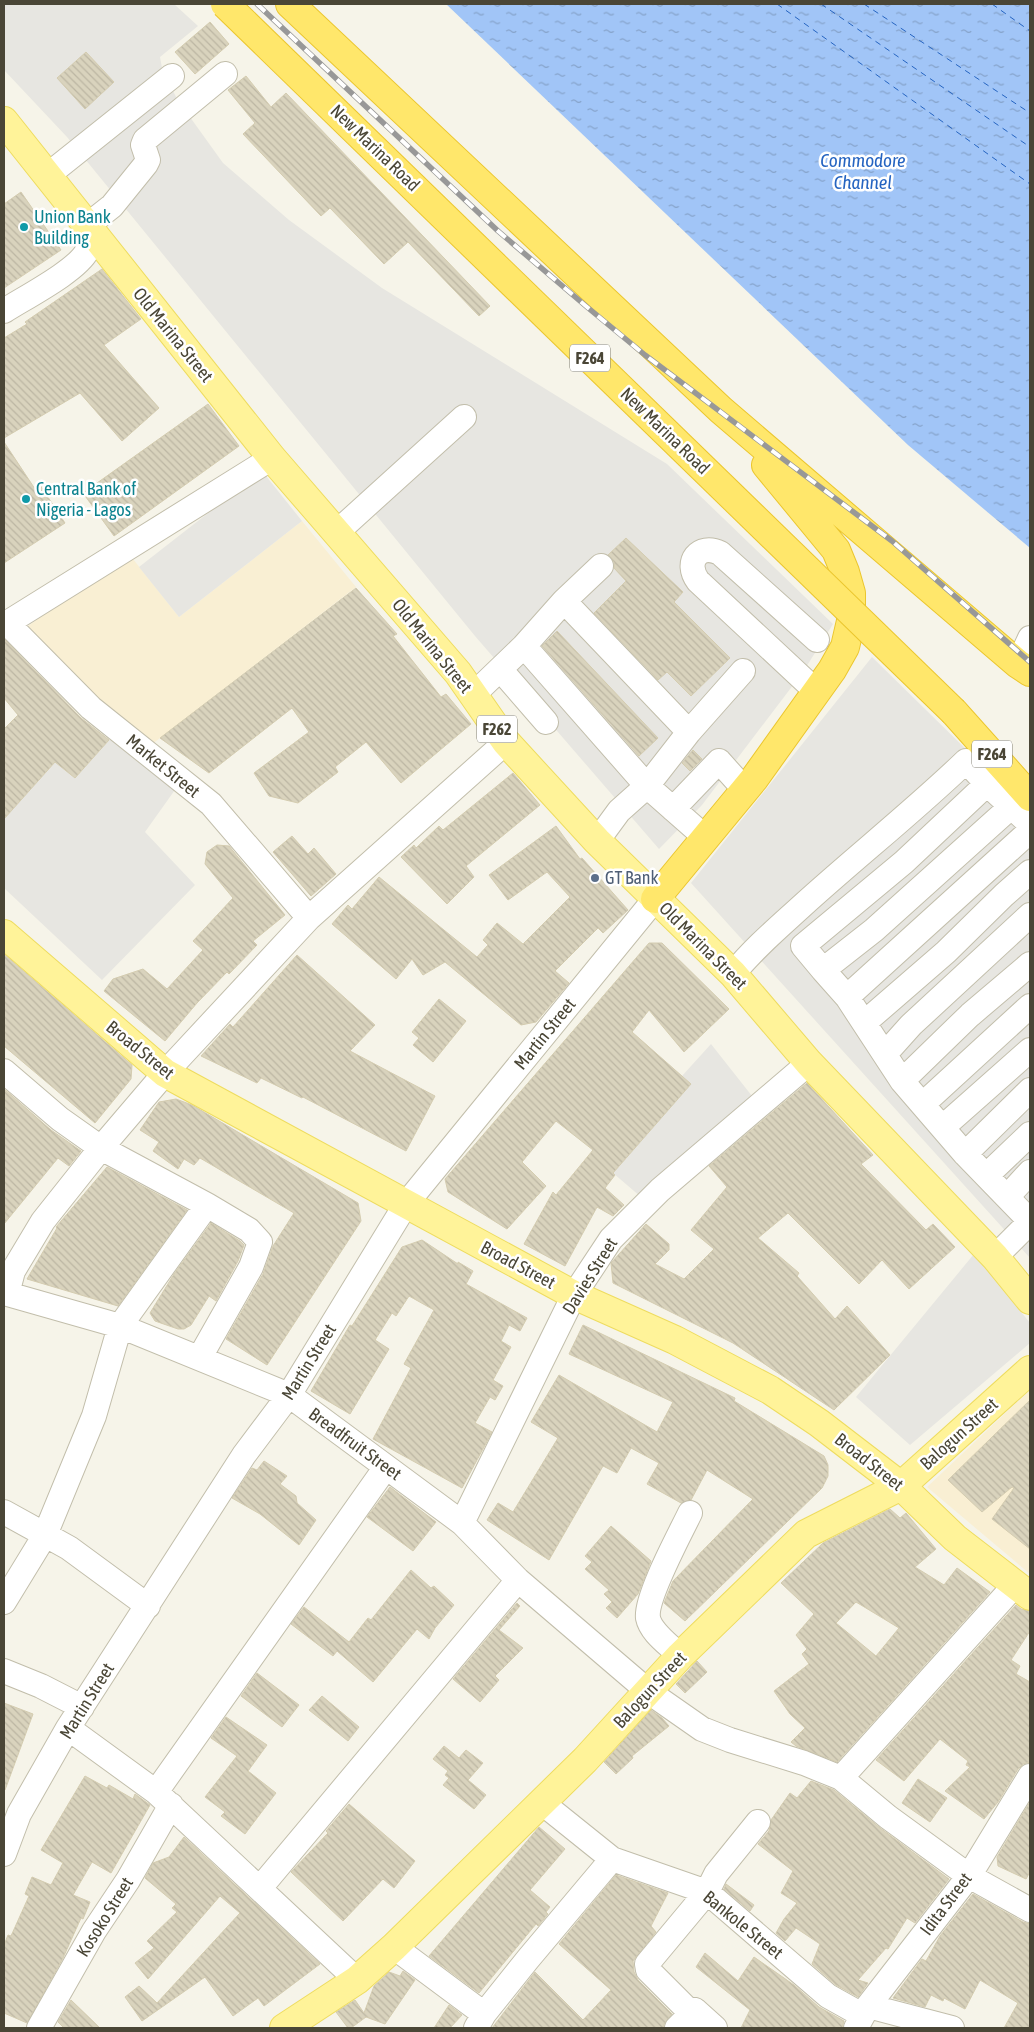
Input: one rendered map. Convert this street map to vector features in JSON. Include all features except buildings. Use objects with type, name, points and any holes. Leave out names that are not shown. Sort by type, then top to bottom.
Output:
[{"type":"highway","name":"New Marina Road","points":[[225,4],[954,712]]},
{"type":"highway","points":[[290,4],[721,410],[1026,672]]},
{"type":"highway","points":[[655,899],[745,790],[817,692],[845,647],[851,621],[851,592],[836,550],[721,410]]},
{"type":"highway","points":[[954,712],[1030,775]]},
{"type":"highway","name":"F264","points":[[954,712],[1021,801]]},
{"type":"main road","name":"Old Marina Street","points":[[4,122],[272,458],[458,673],[506,742],[597,841],[733,974],[809,1062],[995,1257],[1030,1300]]},
{"type":"main road","name":"Broad Street","points":[[4,934],[165,1073],[574,1295],[675,1340],[770,1390],[818,1423],[901,1486],[955,1538],[1022,1591]]},
{"type":"main road","name":"Balogun Street","points":[[284,2028],[357,1980],[394,1947],[585,1760],[680,1656],[806,1534],[901,1486],[1030,1370]]},
{"type":"street","points":[[4,311],[64,273],[79,261],[87,250],[89,228],[112,206],[146,164],[148,160],[143,145],[145,140],[225,74]]},
{"type":"street","points":[[48,175],[172,76]]},
{"type":"street","points":[[337,532],[464,417]]},
{"type":"street","points":[[5,624],[272,458]]},
{"type":"street","points":[[817,640],[720,553],[710,549],[705,550],[694,558],[691,565],[692,573],[698,581],[817,692]]},
{"type":"street","points":[[474,695],[524,646],[564,601],[601,566]]},
{"type":"street","points":[[564,601],[689,732]]},
{"type":"street","name":"Market Street","points":[[5,624],[91,708],[211,804],[309,918]]},
{"type":"street","points":[[1026,672],[1030,638]]},
{"type":"street","points":[[524,646],[647,786],[706,838]]},
{"type":"street","points":[[500,669],[546,722]]},
{"type":"street","points":[[597,841],[615,806],[647,786],[689,732],[743,671]]},
{"type":"street","points":[[5,1294],[13,1271],[43,1221],[101,1148],[165,1073],[309,918],[506,742]]},
{"type":"street","points":[[673,809],[719,760],[745,790]]},
{"type":"street","points":[[733,974],[762,942],[848,864],[928,798],[966,761],[987,784],[1021,801],[1030,824]]},
{"type":"street","points":[[987,784],[904,862],[803,946],[847,997],[902,1081],[964,1154],[987,1175],[1030,1222],[995,1257]]},
{"type":"street","points":[[823,970],[874,930],[1021,801]]},
{"type":"street","points":[[847,997],[1030,831]]},
{"type":"street","points":[[864,1023],[946,952],[1030,872]]},
{"type":"street","name":"Martin Street","points":[[4,1854],[12,1811],[82,1707],[244,1456],[289,1395],[406,1204],[655,899]]},
{"type":"street","points":[[884,1054],[911,1025],[1030,915]]},
{"type":"street","points":[[902,1081],[970,1015],[1030,964]]},
{"type":"street","points":[[923,1104],[1030,1006]]},
{"type":"street","points":[[943,1127],[1030,1050]]},
{"type":"street","name":"Davies Street","points":[[462,1523],[574,1295],[610,1239],[660,1190],[809,1062]]},
{"type":"street","points":[[4,1071],[60,1119],[101,1148],[249,1230],[260,1242],[251,1267],[200,1358]]},
{"type":"street","points":[[964,1154],[1030,1090]]},
{"type":"street","points":[[987,1175],[1030,1134]]},
{"type":"street","points":[[1007,1197],[1030,1172]]},
{"type":"street","points":[[4,1602],[45,1535],[94,1416],[120,1326],[206,1205]]},
{"type":"street","name":"Breadfruit Street","points":[[5,1294],[120,1326],[289,1395],[462,1523],[518,1580],[649,1692],[702,1728],[730,1740],[804,1763],[840,1778],[888,1817],[969,1876],[1030,1910]]},
{"type":"street","name":"Kosoko Street","points":[[39,2028],[94,1931],[128,1880],[163,1799],[386,1467]]},
{"type":"street","points":[[4,1512],[69,1548],[148,1606]]},
{"type":"street","points":[[680,1656],[654,1630],[648,1617],[655,1588],[690,1514]]},
{"type":"street","points":[[260,1888],[518,1580]]},
{"type":"street","points":[[840,1778],[1022,1591]]},
{"type":"street","points":[[4,1671],[41,1686],[82,1707]]},
{"type":"street","points":[[68,1728],[163,1799],[357,1980]]},
{"type":"street","name":"Idita Street","points":[[862,2016],[969,1876],[1030,1776]]},
{"type":"street","name":"Bankole Street","points":[[541,1802],[612,1859],[707,1892],[828,1996],[862,2016],[952,2028]]},
{"type":"street","points":[[715,2028],[695,2010],[686,2008],[648,1970],[647,1964],[707,1892],[716,1874],[758,1822]]},
{"type":"street","points":[[394,1947],[480,2021],[528,1959],[612,1859]]},
{"type":"street","points":[[677,2028],[695,2010]]},
{"type":"shaded area","points":[[4,4],[174,4],[198,26],[160,57],[162,68],[177,99],[223,163],[289,220],[382,288],[667,464],[833,624],[803,672],[702,805],[659,849],[475,636],[67,137],[4,70]]},
{"type":"shaded area","points":[[262,471],[302,521],[179,617],[139,567]]},
{"type":"shaded area","points":[[302,521],[356,587],[151,745],[90,697],[28,626],[129,554],[179,617]]},
{"type":"shaded area","points":[[872,657],[1030,812],[1030,1258],[691,883]]},
{"type":"shaded area","points":[[113,736],[177,787],[145,832],[195,885],[102,980],[4,888],[4,819],[55,762],[75,778]]},
{"type":"shaded area","points":[[711,1044],[752,1096],[641,1197],[613,1173],[690,1084],[682,1076]]},
{"type":"shaded area","points":[[974,1254],[1030,1323],[1030,1343],[910,1445],[856,1397]]},
{"type":"shaded area","points":[[1030,1390],[1030,1574],[927,1487]]},
{"type":"water","name":"Commodore Channel","points":[[446,4],[1030,4],[1030,548],[908,445]]},
{"type":"ferry route","points":[[777,4],[1030,184]]},
{"type":"ferry route","points":[[821,4],[1030,147]]},
{"type":"ferry route","points":[[864,4],[1030,113]]},
{"type":"ferry route","points":[[992,4],[1030,31]]},
{"type":"railway","points":[[257,4],[498,231],[587,307],[645,355],[892,541],[1030,662]]},
{"type":"place","name":"Union Bank Building","points":[[24,227]]},
{"type":"place","name":"Central Bank of Nigeria - Lagos","points":[[26,499]]},
{"type":"place","name":"GT Bank","points":[[595,878]]}]
